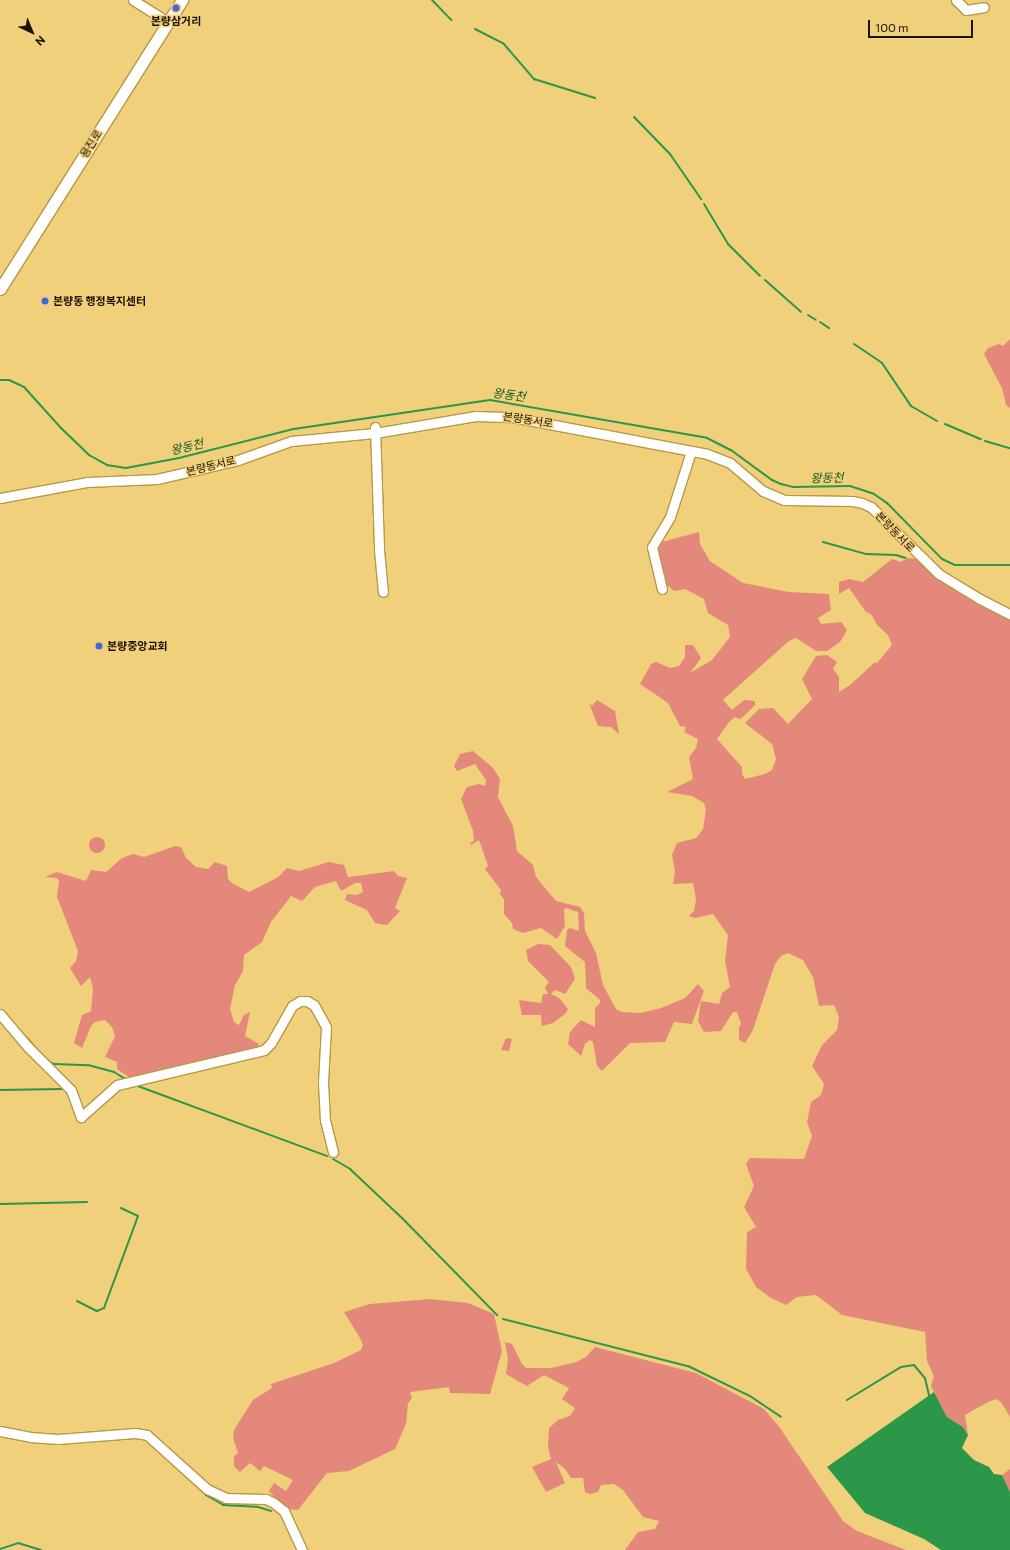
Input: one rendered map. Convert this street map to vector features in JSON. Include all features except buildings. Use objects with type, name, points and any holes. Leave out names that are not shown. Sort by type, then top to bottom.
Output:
[{"type":"main road","name":"용진로","points":[[0,289],[182,0]]},
{"type":"street","points":[[133,0],[168,22]]},
{"type":"street","points":[[956,0],[966,10],[984,7]]},
{"type":"street","name":"본량동서로","points":[[0,498],[87,482],[157,479],[238,460],[280,443],[490,415],[528,419],[707,454],[730,463],[763,491],[784,500],[852,501],[871,507],[939,574],[980,599],[1010,614]]},
{"type":"street","points":[[375,430],[379,550],[383,592]]},
{"type":"street","points":[[662,589],[652,548],[670,517],[691,451]]},
{"type":"street","points":[[0,1014],[27,1046],[71,1090],[81,1117],[116,1085],[264,1050],[271,1043],[292,1006],[300,1001],[307,1001],[314,1005],[326,1027],[323,1090],[327,1134],[333,1152]]},
{"type":"street","points":[[0,1431],[58,1439],[135,1433],[147,1434],[207,1489],[226,1498],[266,1498],[274,1503],[284,1511],[302,1550]]},
{"type":"shaded area","points":[[1010,339],[1010,408],[1006,405],[1002,388],[984,354],[988,348],[999,344],[1003,346]]},
{"type":"shaded area","points":[[699,532],[700,544],[710,561],[743,583],[789,592],[829,594],[831,610],[818,618],[821,624],[841,622],[847,630],[840,642],[827,651],[816,651],[796,638],[789,641],[723,700],[732,710],[744,700],[755,701],[755,705],[744,716],[740,719],[735,717],[729,722],[717,739],[742,767],[742,774],[745,779],[765,774],[772,770],[776,759],[772,744],[745,723],[759,709],[773,708],[788,724],[812,699],[802,679],[816,656],[827,655],[837,662],[833,669],[839,677],[839,692],[850,685],[874,663],[877,663],[892,645],[888,635],[877,625],[871,614],[866,612],[849,588],[839,594],[839,582],[849,579],[863,582],[892,559],[901,562],[908,558],[916,559],[946,581],[1010,618],[1010,1417],[1001,1402],[996,1399],[988,1402],[965,1415],[968,1435],[963,1427],[947,1417],[931,1386],[934,1376],[927,1361],[925,1332],[842,1315],[816,1295],[797,1297],[786,1305],[771,1298],[756,1287],[746,1269],[747,1232],[756,1227],[744,1207],[754,1186],[746,1164],[750,1158],[804,1159],[812,1136],[807,1122],[811,1102],[821,1095],[824,1084],[812,1066],[822,1045],[837,1030],[839,1017],[834,1005],[819,1006],[813,977],[803,960],[788,953],[781,956],[775,964],[753,1030],[745,1043],[739,1040],[739,1027],[741,1024],[737,1012],[733,1012],[721,1031],[704,1032],[698,1021],[701,1001],[719,1004],[722,993],[730,987],[725,961],[728,935],[713,914],[695,918],[689,916],[694,911],[696,899],[693,883],[673,884],[675,871],[672,855],[677,843],[696,838],[703,829],[706,810],[704,803],[692,796],[667,792],[693,779],[689,757],[696,748],[698,739],[684,732],[686,727],[680,726],[668,703],[640,684],[651,664],[656,662],[670,668],[679,666],[685,657],[685,645],[693,645],[701,658],[690,673],[712,660],[730,637],[728,625],[708,613],[704,599],[685,589],[674,591],[663,581],[655,547],[658,543]]},
{"type":"shaded area","points":[[597,700],[615,711],[619,734],[611,727],[598,726],[589,703],[592,706]]},
{"type":"shaded area","points":[[473,751],[493,768],[500,779],[498,797],[513,826],[517,851],[533,865],[536,877],[556,901],[580,907],[584,913],[585,931],[596,953],[603,985],[616,1009],[622,1012],[641,1013],[661,1008],[685,998],[698,984],[704,991],[692,1024],[674,1022],[665,1042],[630,1043],[602,1071],[597,1066],[593,1042],[590,1040],[585,1044],[581,1056],[568,1044],[570,1032],[581,1020],[595,1027],[595,1008],[600,1003],[600,1000],[586,988],[585,962],[565,946],[567,930],[570,928],[579,931],[578,912],[566,908],[564,910],[565,926],[557,939],[541,928],[523,933],[513,929],[512,923],[504,914],[504,899],[500,894],[501,890],[485,869],[488,866],[479,840],[471,845],[470,843],[474,841],[473,831],[461,799],[467,787],[479,784],[485,786],[486,780],[475,764],[457,771],[454,766],[460,754]]},
{"type":"shaded area","points":[[97,837],[103,839],[105,845],[103,851],[97,853],[91,851],[89,845],[91,839]]},
{"type":"shaded area","points":[[175,846],[181,847],[186,858],[196,867],[208,869],[215,862],[227,866],[228,879],[232,883],[249,892],[278,877],[287,868],[299,871],[329,862],[344,865],[348,877],[394,871],[398,876],[407,878],[395,908],[400,911],[387,925],[375,923],[367,910],[345,900],[347,894],[357,895],[363,892],[361,883],[355,883],[341,891],[336,881],[315,887],[302,901],[291,896],[271,922],[262,942],[244,955],[243,971],[235,985],[230,1009],[234,1022],[239,1025],[244,1015],[250,1012],[245,1036],[259,1044],[258,1047],[129,1077],[117,1069],[117,1062],[105,1057],[115,1036],[112,1027],[105,1020],[95,1022],[91,1026],[82,1048],[74,1043],[82,1015],[91,1011],[93,989],[90,977],[81,986],[70,968],[76,961],[78,951],[57,897],[59,881],[57,878],[45,877],[57,872],[86,881],[91,870],[106,872],[122,858],[133,854],[144,857]]},
{"type":"shaded area","points":[[538,944],[550,945],[571,967],[575,979],[565,994],[555,990],[551,994],[559,998],[568,1009],[565,1014],[553,1023],[542,1026],[541,1015],[522,1015],[519,1000],[541,1003],[543,994],[548,994],[545,987],[549,982],[528,961],[526,950]]},
{"type":"shaded area","points":[[506,1038],[512,1039],[509,1051],[501,1050]]},
{"type":"shaded area","points":[[430,1299],[468,1303],[494,1314],[502,1351],[490,1394],[450,1393],[449,1387],[410,1392],[412,1398],[408,1403],[406,1424],[395,1449],[349,1471],[327,1473],[298,1510],[285,1509],[269,1491],[274,1483],[286,1491],[293,1480],[264,1466],[260,1471],[250,1463],[240,1472],[234,1466],[234,1456],[238,1453],[233,1438],[234,1430],[253,1400],[272,1388],[271,1384],[334,1363],[361,1350],[363,1345],[360,1338],[344,1312],[370,1304]]},
{"type":"shaded area","points":[[505,1342],[512,1344],[522,1364],[526,1368],[551,1368],[576,1362],[586,1357],[595,1347],[696,1373],[764,1409],[780,1428],[843,1521],[857,1531],[906,1550],[625,1550],[638,1532],[655,1529],[659,1521],[643,1517],[623,1490],[614,1484],[601,1485],[598,1492],[590,1494],[585,1492],[583,1478],[571,1478],[565,1469],[556,1462],[565,1483],[546,1492],[532,1467],[551,1459],[548,1447],[549,1428],[558,1420],[570,1416],[575,1408],[562,1399],[569,1388],[544,1375],[527,1386],[506,1374],[508,1359]]},
{"type":"shaded area","points":[[934,1392],[947,1417],[963,1427],[968,1435],[962,1448],[974,1460],[989,1467],[994,1474],[1002,1475],[1010,1492],[1010,1550],[941,1550],[924,1539],[865,1513],[827,1467]]},
{"type":"shaded area","points":[[1010,1469],[1010,1492],[1002,1475]]},
{"type":"waterway","points":[[432,0],[451,20]]},
{"type":"waterway","points":[[475,29],[503,43],[534,79],[595,98]]},
{"type":"waterway","points":[[634,117],[670,154],[701,199]]},
{"type":"waterway","points":[[704,204],[728,244],[760,276]]},
{"type":"waterway","points":[[765,280],[801,312]]},
{"type":"waterway","points":[[808,315],[816,320]]},
{"type":"waterway","points":[[820,322],[829,328]]},
{"type":"waterway","points":[[854,344],[882,363],[911,406],[937,421]]},
{"type":"waterway","name":"왕동천","points":[[0,380],[9,380],[24,387],[61,428],[89,455],[107,465],[126,468],[179,458],[294,429],[490,400],[707,438],[731,450],[772,480],[781,484],[793,487],[850,486],[874,494],[887,503],[942,559],[955,565],[1010,565]]},
{"type":"waterway","points":[[945,424],[981,439]]},
{"type":"waterway","points":[[985,441],[1010,448]]},
{"type":"waterway","points":[[823,542],[866,554],[896,555],[906,558]]},
{"type":"waterway","points":[[27,1038],[39,1052]]},
{"type":"waterway","points":[[46,1060],[54,1064],[88,1065],[114,1072],[125,1079]]},
{"type":"waterway","points":[[135,1085],[327,1156]]},
{"type":"waterway","points":[[0,1090],[63,1089]]},
{"type":"waterway","points":[[333,1159],[350,1169],[402,1218],[497,1315]]},
{"type":"waterway","points":[[0,1204],[87,1202]]},
{"type":"waterway","points":[[77,1301],[97,1311],[104,1308],[138,1216],[121,1208]]},
{"type":"waterway","points":[[503,1319],[688,1366],[750,1396],[781,1417]]},
{"type":"waterway","points":[[847,1400],[901,1367],[914,1365],[925,1378],[929,1396]]},
{"type":"waterway","points":[[193,1482],[206,1495],[223,1505],[258,1507],[271,1511]]},
{"type":"waterway","points":[[0,1549],[18,1543],[41,1550]]},
{"type":"place","name":"본량삼거리","points":[[176,8]]},
{"type":"place","name":"본량동 행정복지센터","points":[[45,301]]},
{"type":"place","name":"본량중앙교회","points":[[99,646]]}]
